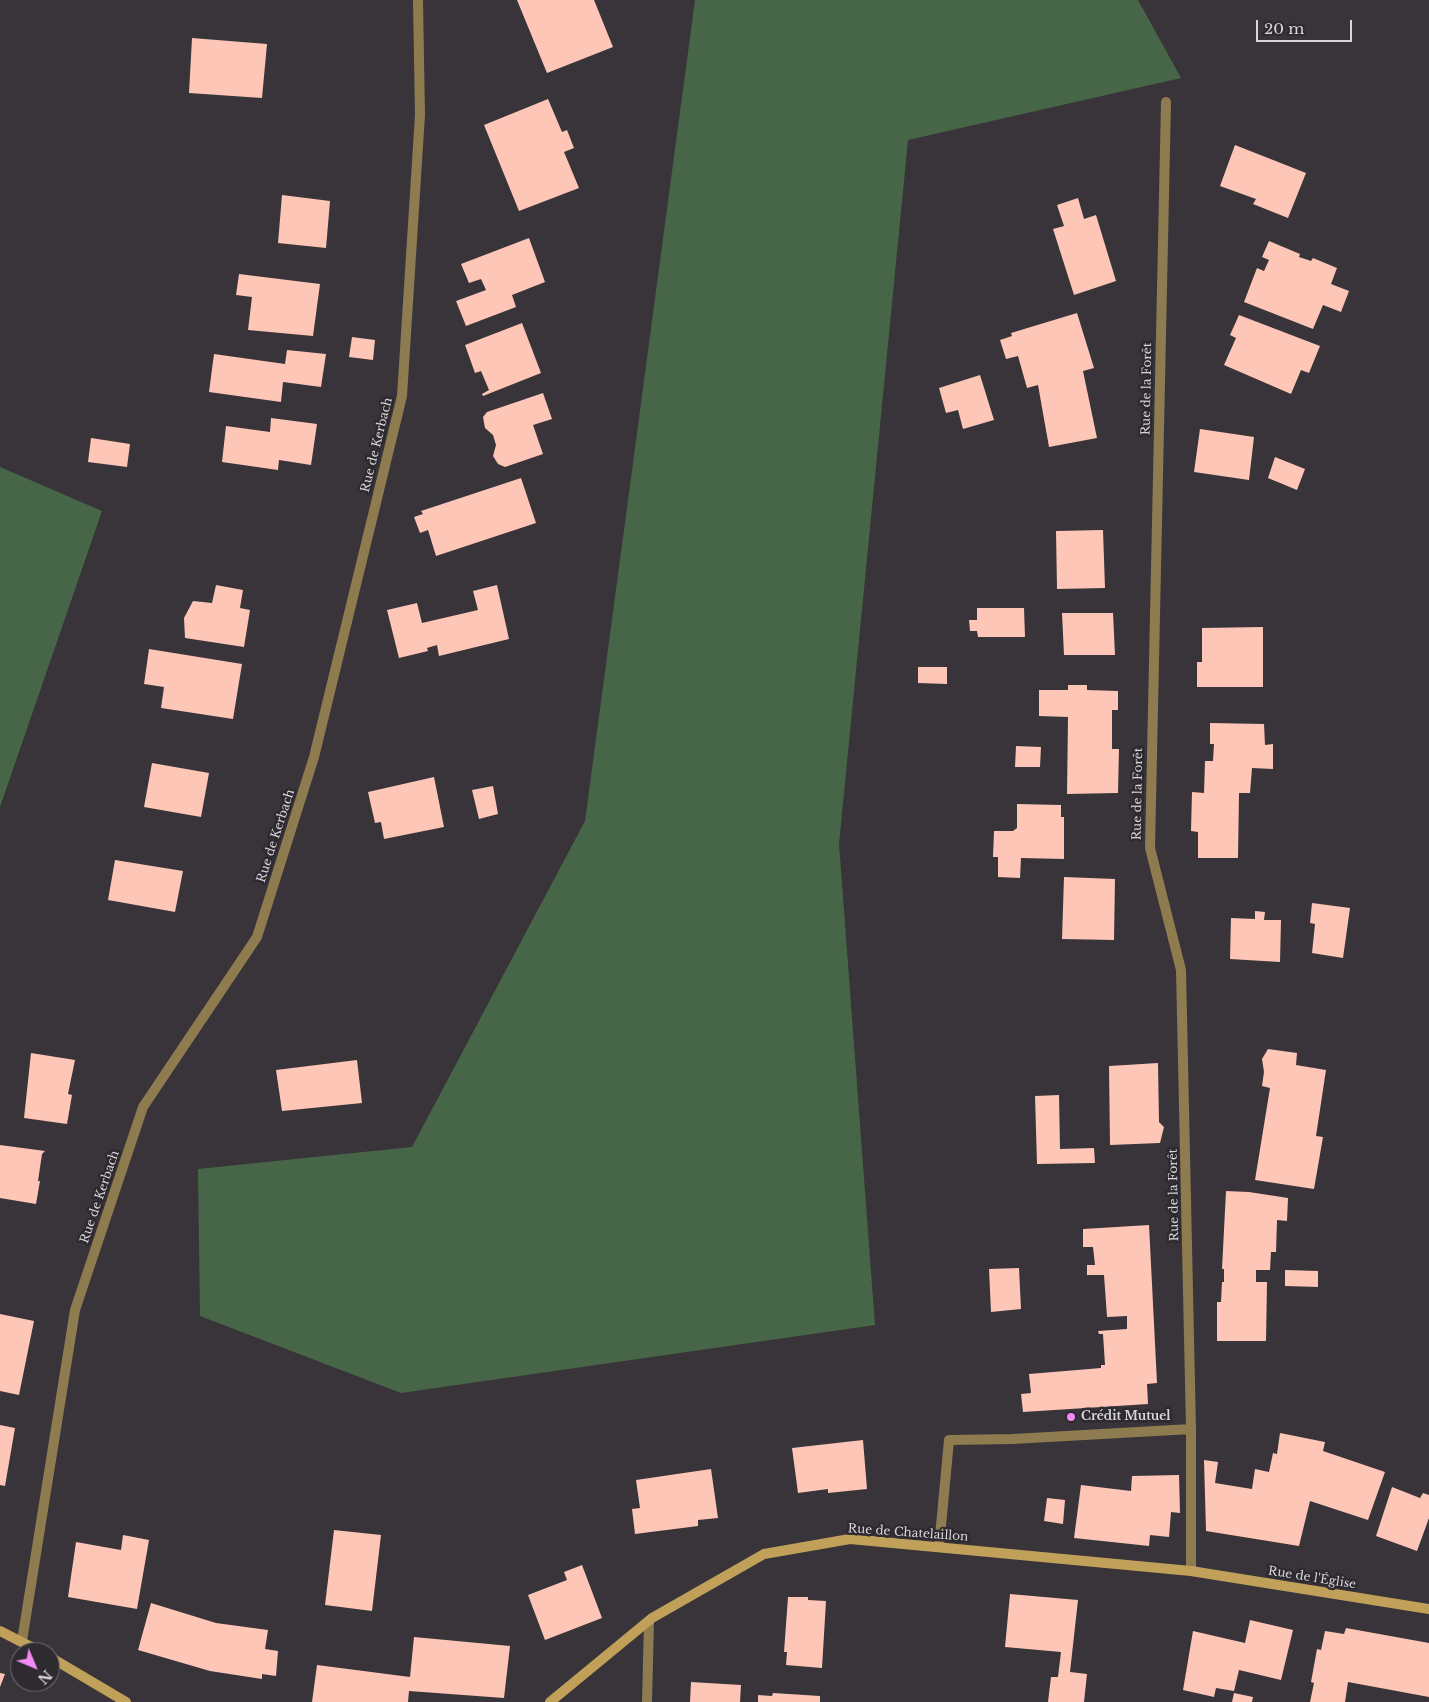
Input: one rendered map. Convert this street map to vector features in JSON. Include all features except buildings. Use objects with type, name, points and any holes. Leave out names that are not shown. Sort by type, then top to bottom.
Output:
[{"type":"main road","name":"Rue de Chatelaillon","points":[[550,1702],[649,1621],[764,1554],[850,1539],[1191,1571]]},
{"type":"main road","name":"Rue de l'Église","points":[[1191,1571],[1429,1609]]},
{"type":"main road","points":[[0,1631],[22,1641]]},
{"type":"main road","points":[[60,1663],[126,1702]]},
{"type":"street","name":"Rue de Kerbach","points":[[22,1641],[75,1310],[143,1107],[257,937],[314,758],[400,406],[420,115],[418,0]]},
{"type":"street","name":"Rue de la Forêt","points":[[1166,102],[1150,848],[1181,970],[1191,1429],[1191,1571]]},
{"type":"street","points":[[939,1547],[950,1440],[1013,1439],[1191,1429]]},
{"type":"street","points":[[647,1702],[649,1621]]},
{"type":"green space","points":[[695,0],[1138,0],[1181,78],[908,140],[839,844],[875,1325],[401,1393],[200,1316],[198,1169],[412,1147],[585,821]]},
{"type":"green space","points":[[0,467],[102,511],[0,807]]},
{"type":"place","name":"Crédit Mutuel","points":[[1071,1417]]}]
